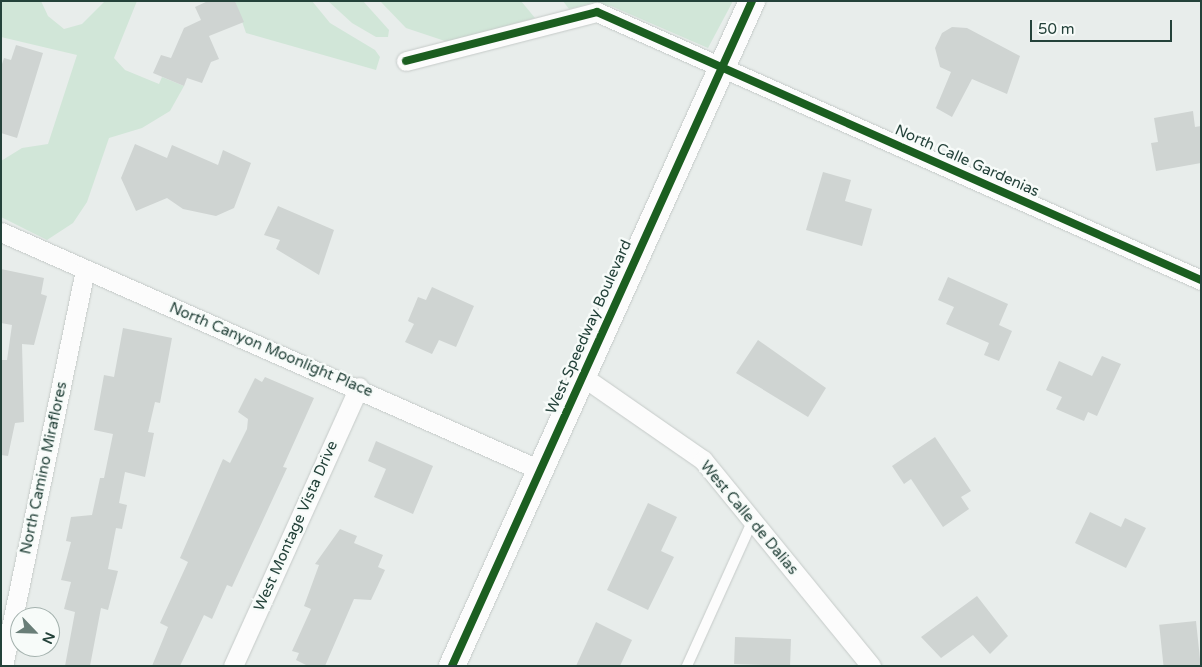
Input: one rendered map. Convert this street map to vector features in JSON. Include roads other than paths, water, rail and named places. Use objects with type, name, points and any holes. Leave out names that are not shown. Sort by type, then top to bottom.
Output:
[{"type":"main road","name":"West Speedway Boulevard","points":[[452,666],[752,1]]},
{"type":"street","name":"North Calle Gardenias","points":[[406,62],[598,12],[1201,280]]},
{"type":"street","name":"North Canyon Moonlight Place","points":[[1,232],[359,387],[540,470]]},
{"type":"street","name":"North Camino Miraflores","points":[[3,666],[85,269]]},
{"type":"street","name":"West Calle de Dalias","points":[[582,376],[703,460],[871,666]]},
{"type":"street","name":"West Montage Vista Drive","points":[[233,666],[359,387]]},
{"type":"lane","points":[[688,666],[753,520]]}]
